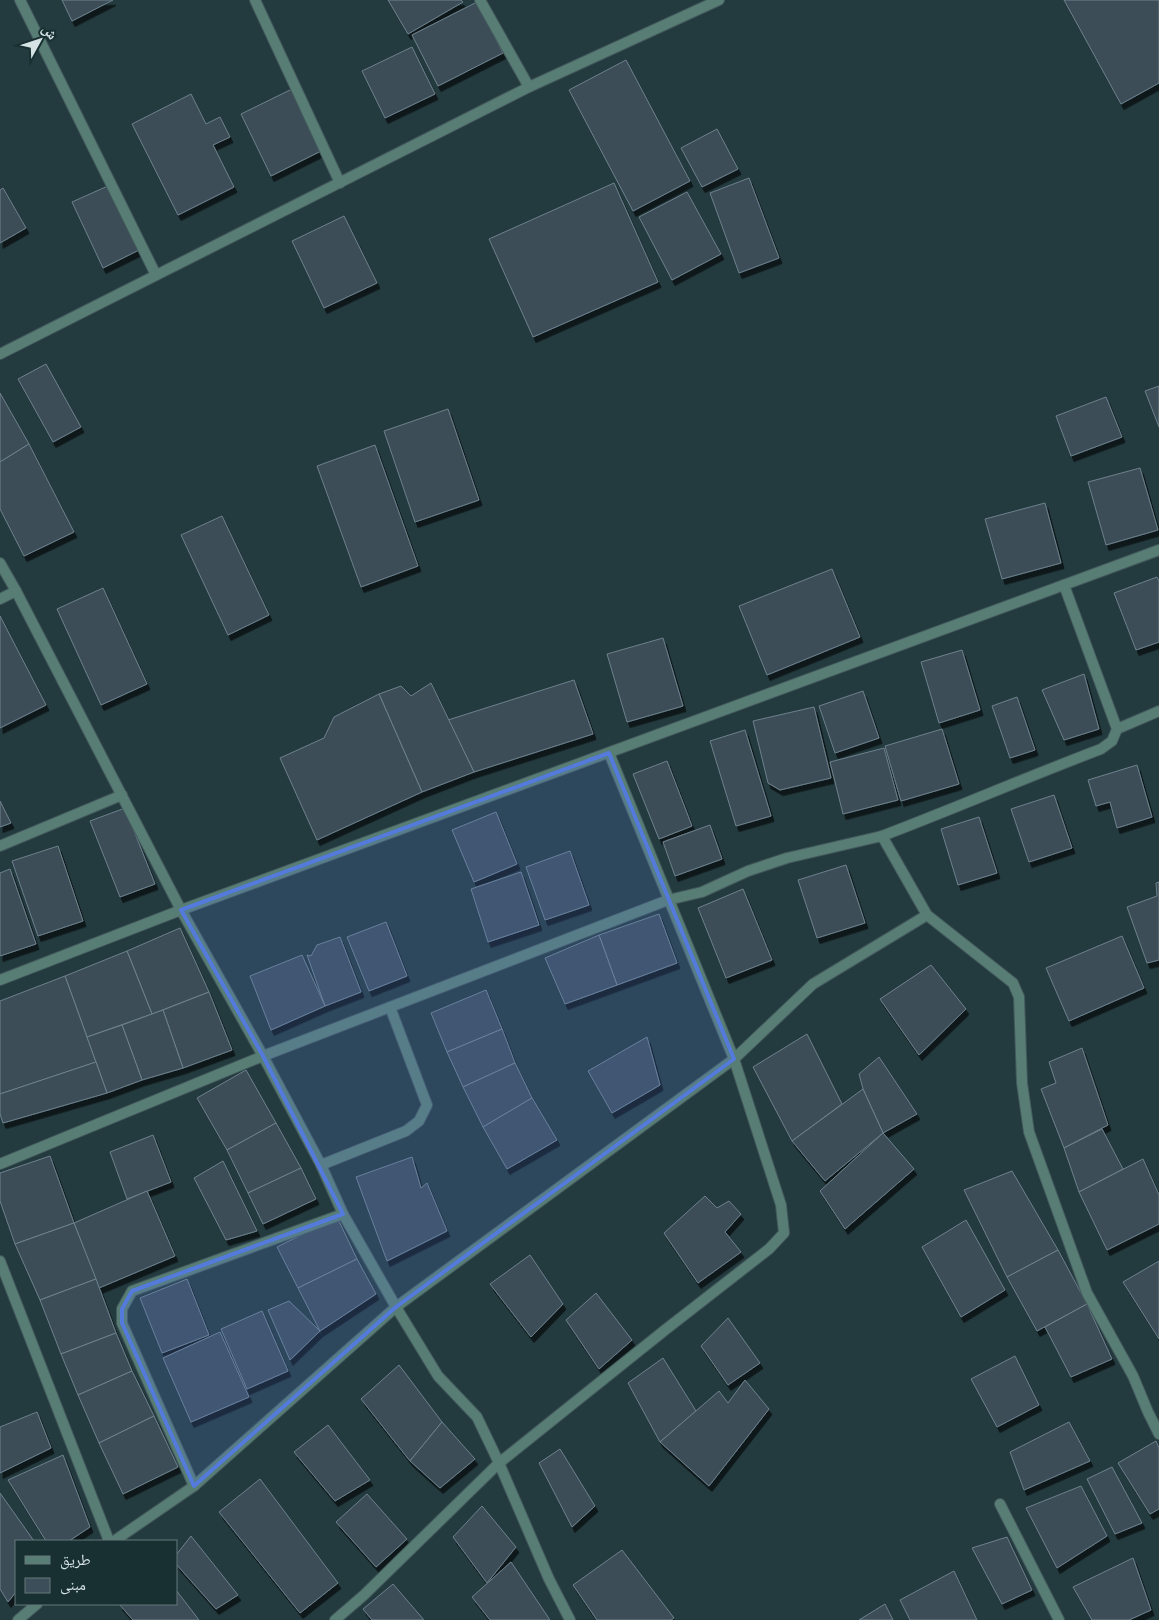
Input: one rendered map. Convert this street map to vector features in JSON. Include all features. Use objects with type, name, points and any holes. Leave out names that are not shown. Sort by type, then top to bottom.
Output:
[{"type":"street","points":[[20,0],[156,275]]},
{"type":"street","points":[[255,0],[340,183]]},
{"type":"street","points":[[480,0],[529,88]]},
{"type":"street","points":[[0,354],[529,88],[716,1]]},
{"type":"street","points":[[0,980],[181,910],[1159,550]]},
{"type":"street","points":[[0,563],[181,910],[263,1056],[321,1165],[343,1214],[438,1376],[476,1417],[500,1462],[548,1579],[570,1620]]},
{"type":"street","points":[[0,1164],[263,1056],[668,900],[702,892],[748,871],[787,858],[882,836],[1101,748],[1112,741],[1117,729],[1064,585]]},
{"type":"street","points":[[0,599],[16,591]]},
{"type":"street","points":[[1117,729],[1159,712]]},
{"type":"street","points":[[335,1620],[364,1595],[500,1462],[769,1249],[784,1233],[781,1205],[734,1059],[609,753]]},
{"type":"street","points":[[0,846],[122,795]]},
{"type":"street","points":[[882,836],[927,914],[1013,983],[1019,997],[1022,1083],[1029,1132],[1087,1293],[1132,1376],[1159,1434]]},
{"type":"street","points":[[115,1540],[194,1486],[396,1307],[734,1059],[812,984],[927,914]]},
{"type":"street","points":[[321,1165],[406,1131],[419,1121],[428,1105],[390,1008]]},
{"type":"street","points":[[194,1486],[122,1323],[122,1309],[132,1291],[343,1214]]},
{"type":"street","points":[[0,1261],[109,1540]]},
{"type":"street","points":[[1000,1504],[1059,1620]]},
{"type":"street","points":[[18,1620],[37,1605]]},
{"type":"highlighted area","points":[[609,753],[734,1059],[396,1307],[194,1486],[122,1323],[122,1309],[132,1291],[343,1214],[263,1056],[181,910]]},
{"type":"building","points":[[62,0],[113,0],[72,21]]},
{"type":"building","points":[[388,0],[461,0],[463,2],[408,34]]},
{"type":"building","points":[[1064,0],[1159,0],[1159,83],[1121,104]]},
{"type":"building","points":[[477,2],[503,53],[438,86],[412,35]]},
{"type":"building","points":[[412,47],[435,94],[385,118],[362,71]]},
{"type":"building","points":[[626,60],[690,181],[633,211],[569,90]]},
{"type":"building","points":[[292,89],[321,151],[271,176],[241,114]]},
{"type":"building","points":[[191,94],[206,124],[220,117],[230,137],[213,145],[234,187],[178,215],[132,124]]},
{"type":"building","points":[[717,129],[738,169],[702,187],[681,148]]},
{"type":"building","points":[[749,178],[779,258],[739,273],[710,193]]},
{"type":"building","points":[[614,183],[658,282],[533,337],[489,239]]},
{"type":"building","points":[[110,185],[141,249],[103,268],[72,202]]},
{"type":"building","points":[[3,188],[26,228],[0,243],[0,190]]},
{"type":"building","points":[[687,192],[721,254],[672,280],[639,217]]},
{"type":"building","points":[[344,216],[377,283],[324,308],[292,241]]},
{"type":"building","points":[[46,364],[81,427],[53,442],[18,379]]},
{"type":"building","points":[[1159,386],[1159,427],[1145,391]]},
{"type":"building","points":[[0,393],[29,444],[0,462]]},
{"type":"building","points":[[1106,397],[1122,437],[1071,456],[1056,416]]},
{"type":"building","points":[[448,409],[479,500],[415,522],[384,431]]},
{"type":"building","points":[[29,444],[74,532],[24,556],[0,509],[0,462]]},
{"type":"building","points":[[375,445],[418,566],[361,587],[317,466]]},
{"type":"building","points":[[1140,468],[1158,530],[1106,545],[1088,482]]},
{"type":"building","points":[[1045,503],[1061,563],[1002,579],[985,519]]},
{"type":"building","points":[[222,516],[269,615],[228,635],[181,535]]},
{"type":"building","points":[[832,569],[860,637],[767,675],[739,606]]},
{"type":"building","points":[[1157,577],[1159,581],[1159,642],[1136,650],[1114,593]]},
{"type":"building","points":[[103,588],[147,684],[101,705],[57,609]]},
{"type":"building","points":[[0,616],[46,705],[0,728]]},
{"type":"building","points":[[663,638],[683,706],[627,722],[607,654]]},
{"type":"building","points":[[962,650],[980,710],[939,723],[921,662]]},
{"type":"building","points":[[1084,674],[1099,729],[1064,740],[1042,690]]},
{"type":"building","points":[[574,680],[593,734],[474,772],[448,720]]},
{"type":"building","points":[[431,683],[474,772],[422,792],[379,694],[401,686],[411,696]]},
{"type":"building","points":[[863,691],[879,738],[835,753],[819,706]]},
{"type":"building","points":[[379,694],[422,792],[317,840],[280,758],[324,738],[334,717]]},
{"type":"building","points":[[1017,697],[1035,750],[1010,758],[992,706]]},
{"type":"building","points":[[814,707],[831,778],[780,790],[768,783],[753,721]]},
{"type":"building","points":[[942,729],[959,784],[901,801],[885,746]]},
{"type":"building","points":[[745,730],[771,816],[736,826],[710,741]]},
{"type":"building","points":[[884,748],[898,800],[843,814],[830,762]]},
{"type":"building","points":[[667,761],[692,826],[659,839],[633,774]]},
{"type":"building","points":[[1137,765],[1152,817],[1117,828],[1110,802],[1096,806],[1088,780]]},
{"type":"building","points":[[1054,795],[1072,848],[1029,862],[1011,809]]},
{"type":"building","points":[[0,801],[11,823],[0,827]]},
{"type":"building","points":[[125,808],[155,884],[120,897],[90,821]]},
{"type":"building","points":[[496,812],[517,864],[474,882],[452,830]]},
{"type":"building","points":[[979,817],[997,873],[958,885],[941,829]]},
{"type":"building","points":[[710,825],[722,859],[675,876],[663,842]]},
{"type":"building","points":[[58,846],[83,921],[38,936],[12,861]]},
{"type":"building","points":[[570,851],[589,905],[545,920],[526,867]]},
{"type":"building","points":[[846,865],[865,923],[817,938],[798,880]]},
{"type":"building","points":[[10,869],[36,944],[0,956],[0,873]]},
{"type":"building","points":[[521,872],[539,925],[488,942],[471,889]]},
{"type":"building","points":[[1159,882],[1159,960],[1147,963],[1127,907],[1157,896],[1156,883]]},
{"type":"building","points":[[743,889],[772,960],[726,978],[698,908]]},
{"type":"building","points":[[659,914],[677,963],[617,985],[599,935]]},
{"type":"building","points":[[386,922],[407,976],[369,991],[347,937]]},
{"type":"building","points":[[180,928],[209,992],[152,1014],[127,951]]},
{"type":"building","points":[[599,935],[617,985],[565,1004],[545,958]]},
{"type":"building","points":[[1122,936],[1144,988],[1069,1021],[1046,968]]},
{"type":"building","points":[[340,937],[361,992],[325,1006],[307,955],[311,956],[317,945]]},
{"type":"building","points":[[127,951],[152,1014],[87,1037],[65,976]]},
{"type":"building","points":[[302,955],[325,1006],[271,1030],[250,976]]},
{"type":"building","points":[[931,965],[966,1009],[919,1055],[880,999]]},
{"type":"building","points":[[65,976],[96,1062],[0,1094],[0,1001]]},
{"type":"building","points":[[486,990],[502,1029],[447,1052],[431,1013]]},
{"type":"building","points":[[209,992],[232,1050],[183,1068],[163,1010]]},
{"type":"building","points":[[163,1010],[183,1068],[142,1080],[122,1025]]},
{"type":"building","points":[[122,1025],[142,1080],[107,1093],[87,1037]]},
{"type":"building","points":[[502,1029],[515,1063],[463,1087],[447,1052]]},
{"type":"building","points":[[807,1034],[842,1104],[792,1141],[753,1067]]},
{"type":"building","points":[[647,1037],[660,1085],[612,1113],[588,1071]]},
{"type":"building","points":[[1082,1048],[1108,1125],[1064,1148],[1041,1089],[1056,1083],[1049,1062]]},
{"type":"building","points":[[879,1057],[917,1114],[883,1133],[863,1089],[859,1074]]},
{"type":"building","points":[[96,1062],[107,1093],[3,1123],[0,1114],[0,1094]]},
{"type":"building","points":[[515,1063],[532,1098],[483,1127],[463,1087]]},
{"type":"building","points":[[246,1070],[276,1123],[227,1150],[197,1098]]},
{"type":"building","points":[[863,1089],[883,1133],[825,1181],[792,1141]]},
{"type":"building","points":[[532,1098],[557,1140],[507,1169],[483,1127]]},
{"type":"building","points":[[276,1123],[301,1168],[248,1193],[227,1150]]},
{"type":"building","points":[[1102,1129],[1123,1169],[1079,1192],[1064,1148]]},
{"type":"building","points":[[883,1133],[914,1169],[845,1229],[820,1191]]},
{"type":"building","points":[[153,1135],[171,1182],[127,1199],[110,1152]]},
{"type":"building","points":[[50,1156],[74,1223],[15,1244],[0,1201],[0,1173]]},
{"type":"building","points":[[412,1157],[421,1188],[427,1183],[447,1231],[387,1261],[356,1177]]},
{"type":"building","points":[[1143,1159],[1159,1195],[1159,1224],[1107,1250],[1079,1192]]},
{"type":"building","points":[[223,1161],[257,1231],[226,1240],[194,1178]]},
{"type":"building","points":[[301,1168],[316,1199],[263,1224],[248,1193]]},
{"type":"building","points":[[1012,1171],[1058,1250],[1007,1277],[964,1190]]},
{"type":"building","points":[[147,1191],[175,1256],[99,1288],[74,1223]]},
{"type":"building","points":[[705,1196],[717,1208],[729,1201],[741,1214],[725,1232],[741,1252],[698,1283],[664,1233]]},
{"type":"building","points":[[337,1217],[357,1259],[298,1288],[277,1247]]},
{"type":"building","points":[[966,1220],[1005,1290],[961,1317],[922,1247]]},
{"type":"building","points":[[74,1223],[96,1279],[40,1300],[15,1244]]},
{"type":"building","points":[[1058,1250],[1087,1304],[1037,1331],[1007,1277]]},
{"type":"building","points":[[530,1255],[563,1304],[531,1337],[490,1284]]},
{"type":"building","points":[[357,1259],[376,1294],[320,1331],[298,1288]]},
{"type":"building","points":[[1159,1261],[1159,1339],[1123,1282]]},
{"type":"building","points":[[96,1279],[116,1333],[61,1354],[40,1300]]},
{"type":"building","points":[[187,1279],[209,1335],[162,1353],[140,1298]]},
{"type":"building","points":[[596,1293],[632,1340],[599,1369],[566,1320]]},
{"type":"building","points":[[289,1301],[320,1331],[290,1360],[268,1310]]},
{"type":"building","points":[[1087,1304],[1112,1359],[1071,1377],[1045,1327]]},
{"type":"building","points":[[262,1311],[288,1371],[247,1389],[221,1329]]},
{"type":"building","points":[[728,1318],[760,1363],[728,1385],[701,1346]]},
{"type":"building","points":[[220,1332],[249,1397],[191,1422],[163,1358]]},
{"type":"building","points":[[116,1333],[132,1371],[78,1395],[61,1354]]},
{"type":"building","points":[[1015,1356],[1039,1405],[997,1427],[971,1379]]},
{"type":"building","points":[[663,1358],[696,1411],[660,1442],[628,1383]]},
{"type":"building","points":[[399,1365],[442,1422],[410,1461],[361,1399]]},
{"type":"building","points":[[132,1371],[154,1416],[99,1443],[78,1395]]},
{"type":"building","points":[[745,1380],[769,1409],[709,1486],[660,1442],[719,1391],[728,1403]]},
{"type":"building","points":[[37,1412],[51,1448],[0,1473],[0,1427]]},
{"type":"building","points":[[154,1416],[178,1467],[123,1494],[99,1443]]},
{"type":"building","points":[[442,1422],[475,1459],[440,1488],[410,1461]]},
{"type":"building","points":[[1069,1422],[1090,1461],[1024,1490],[1010,1452]]},
{"type":"building","points":[[328,1425],[370,1480],[335,1501],[294,1452]]},
{"type":"building","points":[[1156,1441],[1159,1448],[1159,1509],[1150,1514],[1118,1463]]},
{"type":"building","points":[[560,1449],[595,1506],[572,1527],[539,1463]]},
{"type":"building","points":[[63,1455],[90,1527],[70,1540],[45,1540],[8,1480]]},
{"type":"building","points":[[1112,1467],[1142,1523],[1115,1534],[1087,1479]]},
{"type":"building","points":[[260,1479],[338,1583],[300,1613],[219,1512]]},
{"type":"building","points":[[1081,1486],[1107,1536],[1057,1568],[1026,1508]]},
{"type":"building","points":[[0,1493],[33,1540],[15,1540],[15,1593],[8,1602],[0,1589]]},
{"type":"building","points":[[367,1494],[407,1539],[376,1567],[336,1522]]},
{"type":"building","points":[[482,1506],[516,1547],[487,1583],[453,1537]]},
{"type":"building","points":[[191,1536],[238,1595],[216,1609],[178,1566],[178,1552]]},
{"type":"building","points":[[1007,1537],[1032,1590],[1002,1604],[972,1548]]},
{"type":"building","points":[[622,1550],[674,1618],[671,1620],[597,1620],[573,1585]]},
{"type":"building","points":[[1133,1558],[1151,1610],[1129,1620],[1092,1620],[1073,1587]]},
{"type":"building","points":[[511,1562],[550,1620],[490,1620],[472,1597]]},
{"type":"building","points":[[954,1571],[977,1620],[910,1620],[900,1600]]},
{"type":"building","points":[[393,1584],[424,1620],[372,1620],[363,1609]]},
{"type":"building","points":[[178,1593],[199,1620],[133,1620],[120,1605],[178,1605]]},
{"type":"building","points":[[885,1604],[893,1620],[859,1620]]}]
